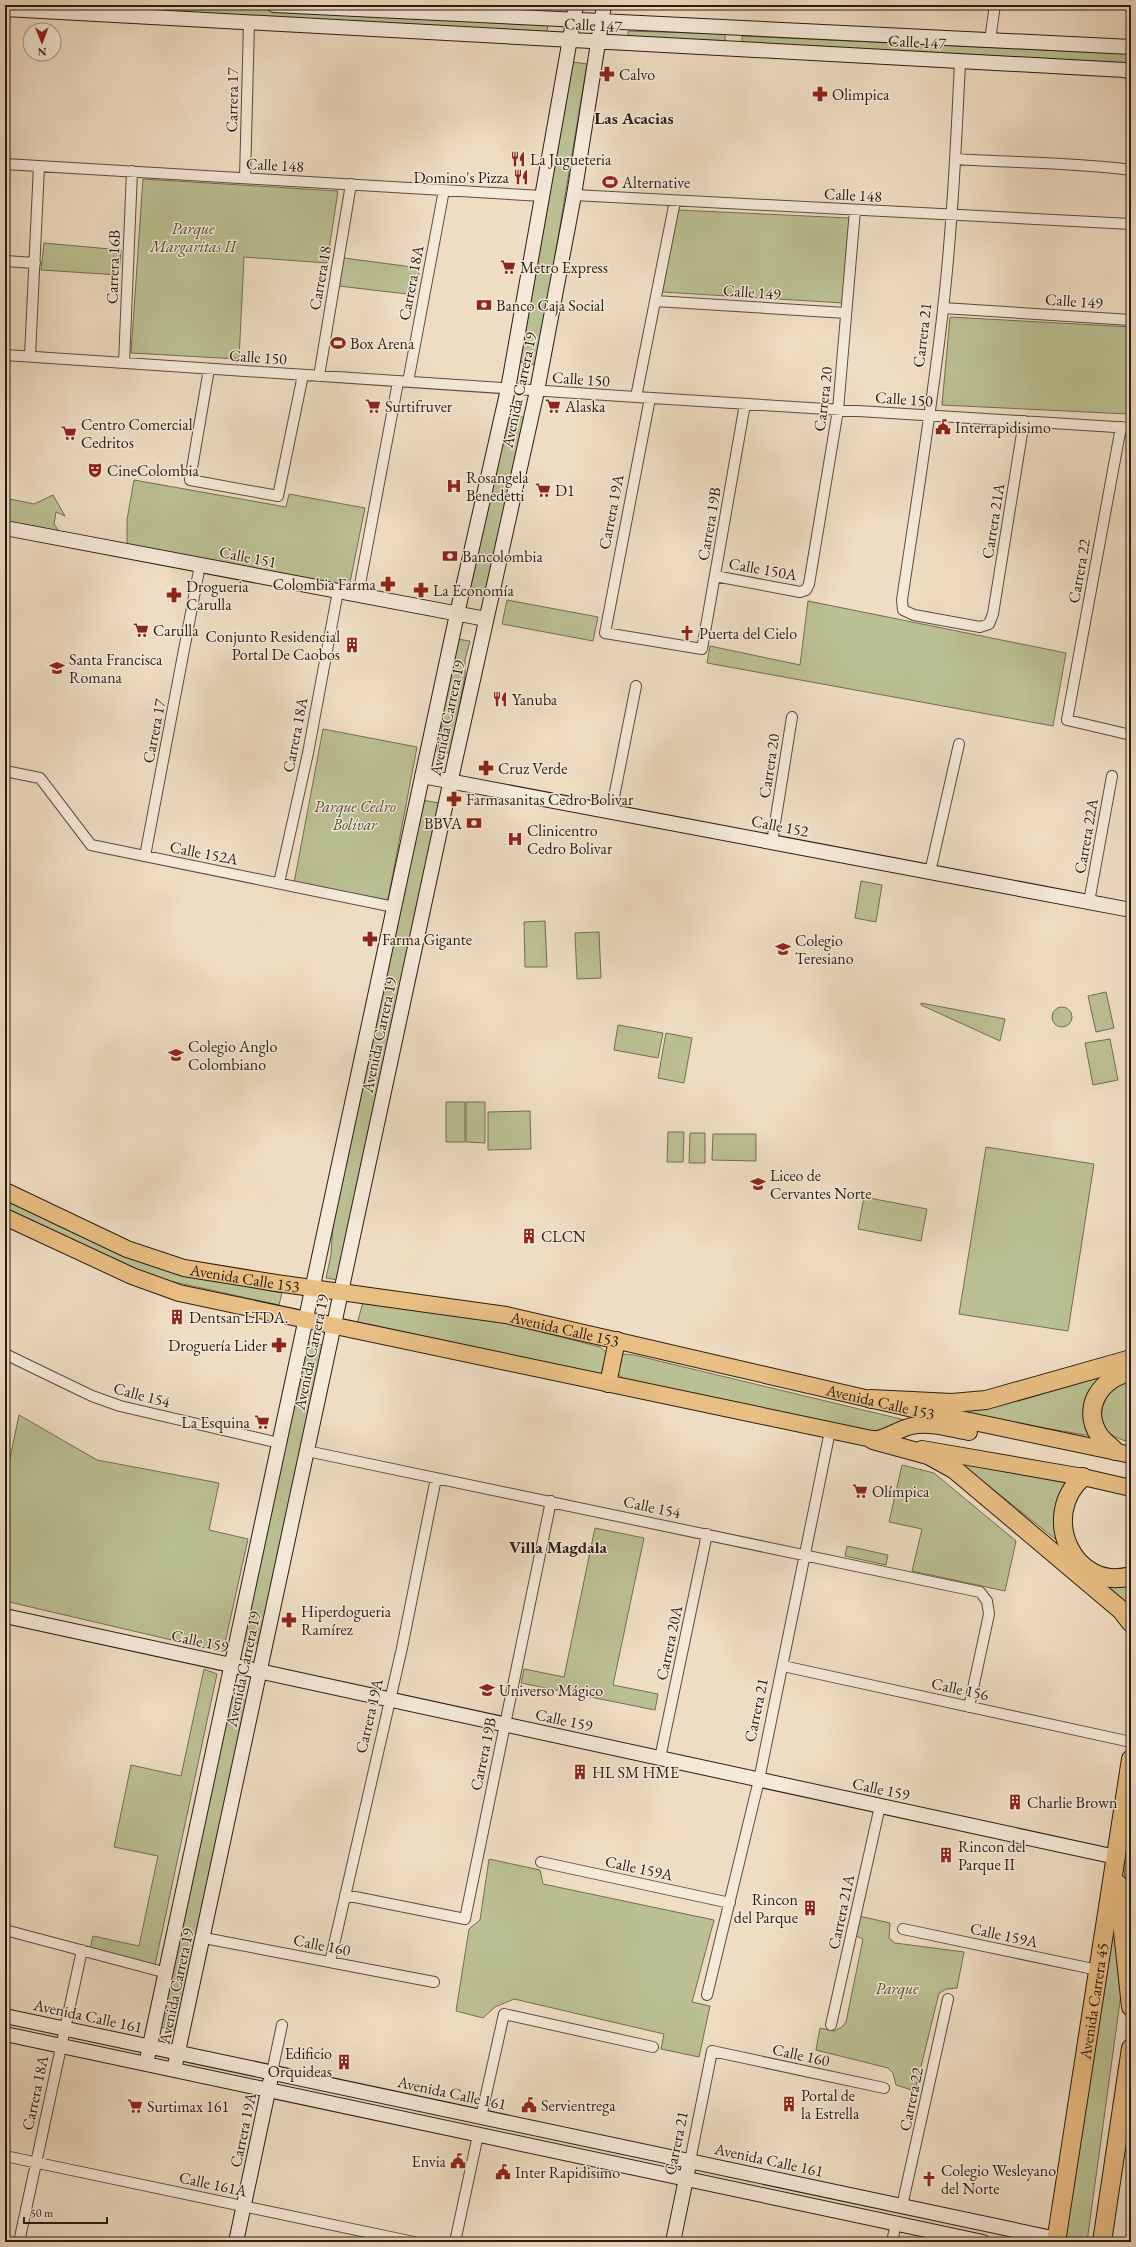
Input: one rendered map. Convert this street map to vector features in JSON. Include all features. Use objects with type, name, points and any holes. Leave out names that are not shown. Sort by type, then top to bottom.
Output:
[{"type":"highway","points":[[871,1399],[952,1403],[986,1400],[1131,1360]]},
{"type":"highway","points":[[1123,1453],[1104,1441],[1096,1427],[1094,1404],[1098,1391],[1107,1381],[1119,1374],[1131,1372]]},
{"type":"highway","points":[[873,1440],[928,1455],[955,1470],[1121,1610],[1131,1623]]},
{"type":"highway","points":[[1082,1477],[1070,1490],[1064,1504],[1062,1529],[1067,1545],[1076,1559],[1098,1575],[1119,1579],[1131,1576]]},
{"type":"highway","name":"Avenida Carrera 45","points":[[1057,2240],[1131,1759]]},
{"type":"highway","points":[[1116,1857],[1131,2008]]},
{"type":"highway","points":[[1102,2242],[1131,2048]]},
{"type":"main road","name":"Calle 147","points":[[274,5],[733,29],[1131,47]]},
{"type":"main road","name":"Avenida Carrera 19","points":[[146,2064],[457,614],[508,389],[576,5]]},
{"type":"main road","name":"Avenida Carrera 19","points":[[174,2070],[204,1938],[450,781],[537,391],[574,195],[604,5]]},
{"type":"main road","name":"Calle 147","points":[[5,9],[1131,72]]},
{"type":"main road","points":[[732,50],[733,29]]},
{"type":"main road","name":"Calle 151","points":[[5,528],[486,619]]},
{"type":"main road","name":"Calle 152","points":[[422,776],[1131,910]]},
{"type":"main road","name":"Avenida Calle 153","points":[[5,1191],[116,1244],[168,1264],[225,1276],[506,1315],[871,1399],[994,1432],[1131,1464]]},
{"type":"main road","name":"Avenida Calle 153","points":[[5,1217],[115,1269],[160,1287],[873,1440],[1082,1477],[1131,1488]]},
{"type":"main road","points":[[608,1384],[617,1340]]},
{"type":"main road","name":"Avenida Calle 153","points":[[873,1440],[886,1438],[905,1428],[920,1425],[994,1432],[1123,1453]]},
{"type":"main road","name":"Calle 159","points":[[5,1616],[1116,1857]]},
{"type":"main road","name":"Avenida Calle 161","points":[[5,2016],[1057,2240]]},
{"type":"main road","points":[[5,2034],[983,2242]]},
{"type":"main road","name":"Carrera 19A","points":[[236,2242],[272,2072]]},
{"type":"main road","name":"Carrera 21","points":[[673,2242],[690,2161]]},
{"type":"street","points":[[990,40],[995,5]]},
{"type":"street","name":"Carrera 17","points":[[245,178],[249,23]]},
{"type":"street","name":"Carrera 21","points":[[960,62],[955,159],[943,308],[930,415],[902,600],[903,610],[914,615],[980,627],[990,624]]},
{"type":"street","points":[[955,159],[1030,164],[1051,163],[1131,170]]},
{"type":"street","name":"Calle 148","points":[[5,164],[542,196]]},
{"type":"street","points":[[30,356],[39,166]]},
{"type":"street","name":"Carrera 16B","points":[[124,363],[132,171]]},
{"type":"street","name":"Carrera 18","points":[[319,376],[351,184]]},
{"type":"street","name":"Carrera 18A","points":[[358,595],[444,190]]},
{"type":"street","name":"Calle 148","points":[[574,195],[1131,224]]},
{"type":"street","points":[[636,397],[675,201]]},
{"type":"street","name":"Carrera 20","points":[[806,590],[809,584],[838,410],[854,210]]},
{"type":"street","points":[[5,261],[35,262]]},
{"type":"street","name":"Calle 149","points":[[655,301],[846,313]]},
{"type":"street","name":"Calle 149","points":[[943,308],[1131,320]]},
{"type":"street","name":"Calle 150","points":[[5,355],[537,391],[1126,427]]},
{"type":"street","points":[[210,369],[190,480],[278,496],[303,375]]},
{"type":"street","name":"Carrera 19A","points":[[650,398],[605,633],[702,649]]},
{"type":"street","name":"Carrera 19B","points":[[702,649],[745,404]]},
{"type":"street","name":"Carrera 21A","points":[[990,624],[993,614],[1024,421]]},
{"type":"street","name":"Carrera 22","points":[[1126,427],[1066,720],[1131,735]]},
{"type":"street","name":"Carrera 17","points":[[145,856],[200,565]]},
{"type":"street","name":"Calle 150A","points":[[715,576],[800,592],[806,590]]},
{"type":"street","name":"Carrera 18A","points":[[279,883],[308,753],[338,591]]},
{"type":"street","points":[[611,812],[636,686]]},
{"type":"street","name":"Carrera 20","points":[[772,842],[792,717]]},
{"type":"street","points":[[930,872],[959,744]]},
{"type":"street","name":"Calle 152A","points":[[5,771],[40,778],[91,845],[394,907]]},
{"type":"street","name":"Carrera 22A","points":[[1089,902],[1112,776]]},
{"type":"street","name":"Calle 154","points":[[5,1354],[92,1396],[120,1406],[280,1443]]},
{"type":"street","name":"Carrera 21","points":[[708,1995],[759,1780],[830,1431]]},
{"type":"street","name":"Calle 154","points":[[307,1451],[805,1554],[980,1592],[987,1600],[989,1614],[970,1707]]},
{"type":"street","name":"Carrera 19A","points":[[330,1962],[390,1700],[436,1478]]},
{"type":"street","name":"Carrera 19B","points":[[345,1895],[465,1919],[551,1501]]},
{"type":"street","name":"Carrera 20A","points":[[660,1758],[707,1534]]},
{"type":"street","name":"Calle 156","points":[[783,1666],[1131,1742]]},
{"type":"street","name":"Carrera 21A","points":[[832,2025],[880,1806]]},
{"type":"street","name":"Calle 159A","points":[[542,1862],[730,1903]]},
{"type":"street","name":"Calle 159A","points":[[903,1929],[1098,1970]]},
{"type":"street","points":[[5,1930],[166,1973]]},
{"type":"street","name":"Calle 160","points":[[204,1938],[434,1982]]},
{"type":"street","name":"Carrera 18A","points":[[19,2242],[82,1950]]},
{"type":"street","name":"Carrera 22","points":[[902,2206],[948,1999]]},
{"type":"street","points":[[481,2117],[504,2014],[653,2047]]},
{"type":"street","name":"Carrera 19A","points":[[272,2072],[282,2025]]},
{"type":"street","name":"Carrera 21","points":[[690,2161],[712,2051]]},
{"type":"street","name":"Calle 160","points":[[712,2051],[884,2088]]},
{"type":"street","points":[[455,2242],[478,2135]]},
{"type":"street","name":"Calle 161A","points":[[5,2156],[414,2242]]},
{"type":"street","points":[[892,2242],[896,2223]]},
{"type":"green space","points":[[24,5],[210,5],[548,25],[546,35]]},
{"type":"green space","points":[[628,31],[725,34],[725,42],[628,40]]},
{"type":"green space","points":[[742,36],[1131,54],[1131,66],[1110,62],[742,43]]},
{"type":"green space","points":[[573,62],[587,64],[537,365],[520,362]]},
{"type":"green space","name":"Parque Margaritas II","points":[[143,179],[338,191],[327,263],[244,257],[239,359],[131,353]]},
{"type":"green space","points":[[678,210],[849,218],[843,303],[662,292]]},
{"type":"green space","points":[[44,243],[121,250],[119,275],[41,270]]},
{"type":"green space","points":[[344,258],[420,268],[415,295],[339,286]]},
{"type":"green space","points":[[950,317],[1131,327],[1131,394],[1128,414],[942,405]]},
{"type":"green space","points":[[508,414],[526,418],[487,598],[469,594]]},
{"type":"green space","points":[[134,480],[286,507],[289,494],[365,508],[349,587],[127,545],[127,520]]},
{"type":"green space","points":[[53,495],[65,516],[56,512],[54,524],[60,533],[5,523],[5,498],[34,504]]},
{"type":"green space","points":[[507,600],[598,617],[593,641],[502,624]]},
{"type":"green space","points":[[808,601],[1066,653],[1053,726],[707,663],[710,646],[800,665]]},
{"type":"green space","points":[[457,639],[470,641],[465,660],[465,677],[450,753],[437,752],[442,730],[440,717]]},
{"type":"green space","name":"Parque Cedro Bolívar","points":[[323,729],[417,747],[388,900],[294,883]]},
{"type":"green space","points":[[422,800],[439,803],[338,1280],[326,1278],[331,1255],[333,1222]]},
{"type":"green space","points":[[861,881],[882,885],[876,922],[855,918]]},
{"type":"green space","points":[[545,921],[547,967],[525,967],[524,922]]},
{"type":"green space","points":[[599,932],[601,978],[577,979],[575,933]]},
{"type":"green space","points":[[1106,992],[1114,1028],[1096,1032],[1088,996]]},
{"type":"green space","points":[[921,1003],[1005,1019],[1000,1041],[921,1005]]},
{"type":"green space","points":[[1058,1007],[1066,1007],[1072,1013],[1072,1021],[1066,1027],[1058,1027],[1052,1021],[1052,1013]]},
{"type":"green space","points":[[618,1025],[663,1033],[658,1058],[614,1050]]},
{"type":"green space","points":[[666,1033],[692,1038],[684,1083],[658,1078]]},
{"type":"green space","points":[[1110,1039],[1118,1080],[1093,1085],[1085,1043]]},
{"type":"green space","points":[[446,1102],[465,1102],[465,1142],[446,1142]]},
{"type":"green space","points":[[466,1102],[485,1102],[485,1143],[466,1142]]},
{"type":"green space","points":[[530,1111],[531,1149],[488,1150],[488,1112]]},
{"type":"green space","points":[[668,1132],[684,1132],[683,1162],[667,1162]]},
{"type":"green space","points":[[690,1133],[705,1133],[705,1163],[689,1163]]},
{"type":"green space","points":[[713,1134],[756,1134],[756,1161],[712,1160]]},
{"type":"green space","points":[[986,1147],[1094,1164],[1068,1331],[959,1314]]},
{"type":"green space","points":[[5,1197],[122,1255],[144,1263],[168,1271],[282,1293],[279,1305],[142,1275],[5,1211]]},
{"type":"green space","points":[[864,1197],[927,1209],[921,1241],[858,1229]]},
{"type":"green space","points":[[363,1302],[487,1318],[600,1347],[606,1353],[608,1364],[602,1375],[357,1324]]},
{"type":"green space","points":[[308,1342],[323,1345],[259,1644],[243,1641]]},
{"type":"green space","points":[[620,1355],[634,1355],[905,1420],[880,1434],[626,1381],[618,1374]]},
{"type":"green space","points":[[1107,1374],[1092,1436],[948,1412]]},
{"type":"green space","points":[[1131,1380],[1131,1442],[1119,1439],[1110,1433],[1103,1424],[1100,1412],[1107,1391]]},
{"type":"green space","points":[[19,1415],[97,1460],[219,1483],[209,1530],[248,1539],[223,1652],[5,1601],[5,1482]]},
{"type":"green space","points":[[960,1463],[1065,1483],[1056,1508],[1057,1529],[1064,1546]]},
{"type":"green space","points":[[902,1465],[934,1473],[1016,1541],[1005,1591],[912,1571],[922,1529],[889,1522]]},
{"type":"green space","points":[[595,1528],[644,1538],[613,1685],[658,1694],[655,1710],[521,1683],[524,1669],[564,1677]]},
{"type":"green space","points":[[847,1546],[888,1555],[886,1565],[845,1556]]},
{"type":"green space","points":[[1096,1582],[1116,1587],[1131,1586],[1131,1613]]},
{"type":"green space","points":[[204,1669],[217,1674],[155,1965],[90,1949],[93,1936],[139,1946],[158,1856],[114,1847],[131,1765],[181,1776]]},
{"type":"green space","points":[[231,1697],[248,1701],[175,2031],[161,2027]]},
{"type":"green space","points":[[1131,1795],[1131,1946],[1123,1856]]},
{"type":"green space","points":[[489,1859],[540,1870],[543,1884],[714,1920],[692,2002],[710,2006],[699,2057],[661,2049],[664,2034],[514,1999],[495,2007],[483,2018],[456,2011],[469,1929],[480,1920]]},
{"type":"green space","points":[[1115,1903],[1122,1987],[1087,2242],[1063,2242]]},
{"type":"green space","name":"Parque","points":[[859,1916],[890,1923],[889,1938],[895,1943],[964,1952],[957,1988],[947,1989],[939,1993],[915,2091],[896,2085],[893,2073],[888,2068],[816,2050],[820,2028],[834,2031],[842,2027],[846,2022],[863,1939],[856,1936]]},
{"type":"place","name":"Calvo","points":[[607,74]]},
{"type":"place","name":"Olimpica","points":[[820,94]]},
{"type":"place","name":"La Jugueteria","points":[[518,159]]},
{"type":"place","name":"Domino's Pizza","points":[[521,177]]},
{"type":"place","name":"Alternative","points":[[610,182]]},
{"type":"place","name":"Metro Express","points":[[508,267]]},
{"type":"place","name":"Banco Caja Social","points":[[484,305]]},
{"type":"place","name":"Box Arena","points":[[338,343]]},
{"type":"place","name":"Surtifruver","points":[[373,406]]},
{"type":"place","name":"Alaska","points":[[553,406]]},
{"type":"place","name":"Interrapidisimo","points":[[943,427]]},
{"type":"place","name":"Centro Comercial Cedritos","points":[[69,433]]},
{"type":"place","name":"CineColombia","points":[[95,470]]},
{"type":"place","name":"Rosangela Benedetti","points":[[454,486]]},
{"type":"place","name":"D1","points":[[543,490]]},
{"type":"place","name":"Bancolombia","points":[[450,556]]},
{"type":"place","name":"Colombia Farma","points":[[388,584]]},
{"type":"place","name":"La Economía","points":[[421,590]]},
{"type":"place","name":"Drogueria Carulla","points":[[174,595]]},
{"type":"place","name":"Carulla","points":[[141,630]]},
{"type":"place","name":"Puerta del Cielo","points":[[687,633]]},
{"type":"place","name":"Conjunto Residencial Portal De Caobos","points":[[352,645]]},
{"type":"place","name":"Santa Francisca Romana","points":[[57,668]]},
{"type":"place","name":"Yanuba","points":[[500,699]]},
{"type":"place","name":"Cruz Verde","points":[[486,768]]},
{"type":"place","name":"Farmasanitas Cedro Bolivar","points":[[454,799]]},
{"type":"place","name":"BBVA","points":[[474,823]]},
{"type":"place","name":"Clinicentro Cedro Bolivar","points":[[515,839]]},
{"type":"place","name":"Farma Gigante","points":[[370,939]]},
{"type":"place","name":"Colegio Teresiano","points":[[783,949]]},
{"type":"place","name":"Colegio Anglo Colombiano","points":[[176,1055]]},
{"type":"place","name":"Liceo de Cervantes Norte","points":[[758,1184]]},
{"type":"place","name":"CLCN","points":[[529,1236]]},
{"type":"place","name":"Dentsan LTDA.","points":[[177,1317]]},
{"type":"place","name":"Droguería Lider","points":[[279,1345]]},
{"type":"place","name":"La Esquina","points":[[262,1422]]},
{"type":"place","name":"Olímpica","points":[[860,1491]]},
{"type":"place","name":"Hiperdogueria Ramírez","points":[[289,1620]]},
{"type":"place","name":"Universo Mágico","points":[[487,1690]]},
{"type":"place","name":"HL SM HME","points":[[580,1772]]},
{"type":"place","name":"Charlie Brown","points":[[1015,1802]]},
{"type":"place","name":"Rincon del Parque II","points":[[946,1855]]},
{"type":"place","name":"Rincon del Parque","points":[[810,1908]]},
{"type":"place","name":"Edificio Orquideas","points":[[344,2062]]},
{"type":"place","name":"Portal de la Estrella","points":[[789,2104]]},
{"type":"place","name":"Servientrega","points":[[529,2105]]},
{"type":"place","name":"Surtimax 161","points":[[135,2106]]},
{"type":"place","name":"Envia","points":[[458,2161]]},
{"type":"place","name":"Inter Rapidisimo","points":[[503,2172]]},
{"type":"place","name":"Colegio Wesleyano del Norte","points":[[929,2179]]},
{"type":"district","name":"Las Acacias","points":[[634,118]]},
{"type":"district","name":"Villa Magdala","points":[[558,1547]]}]
